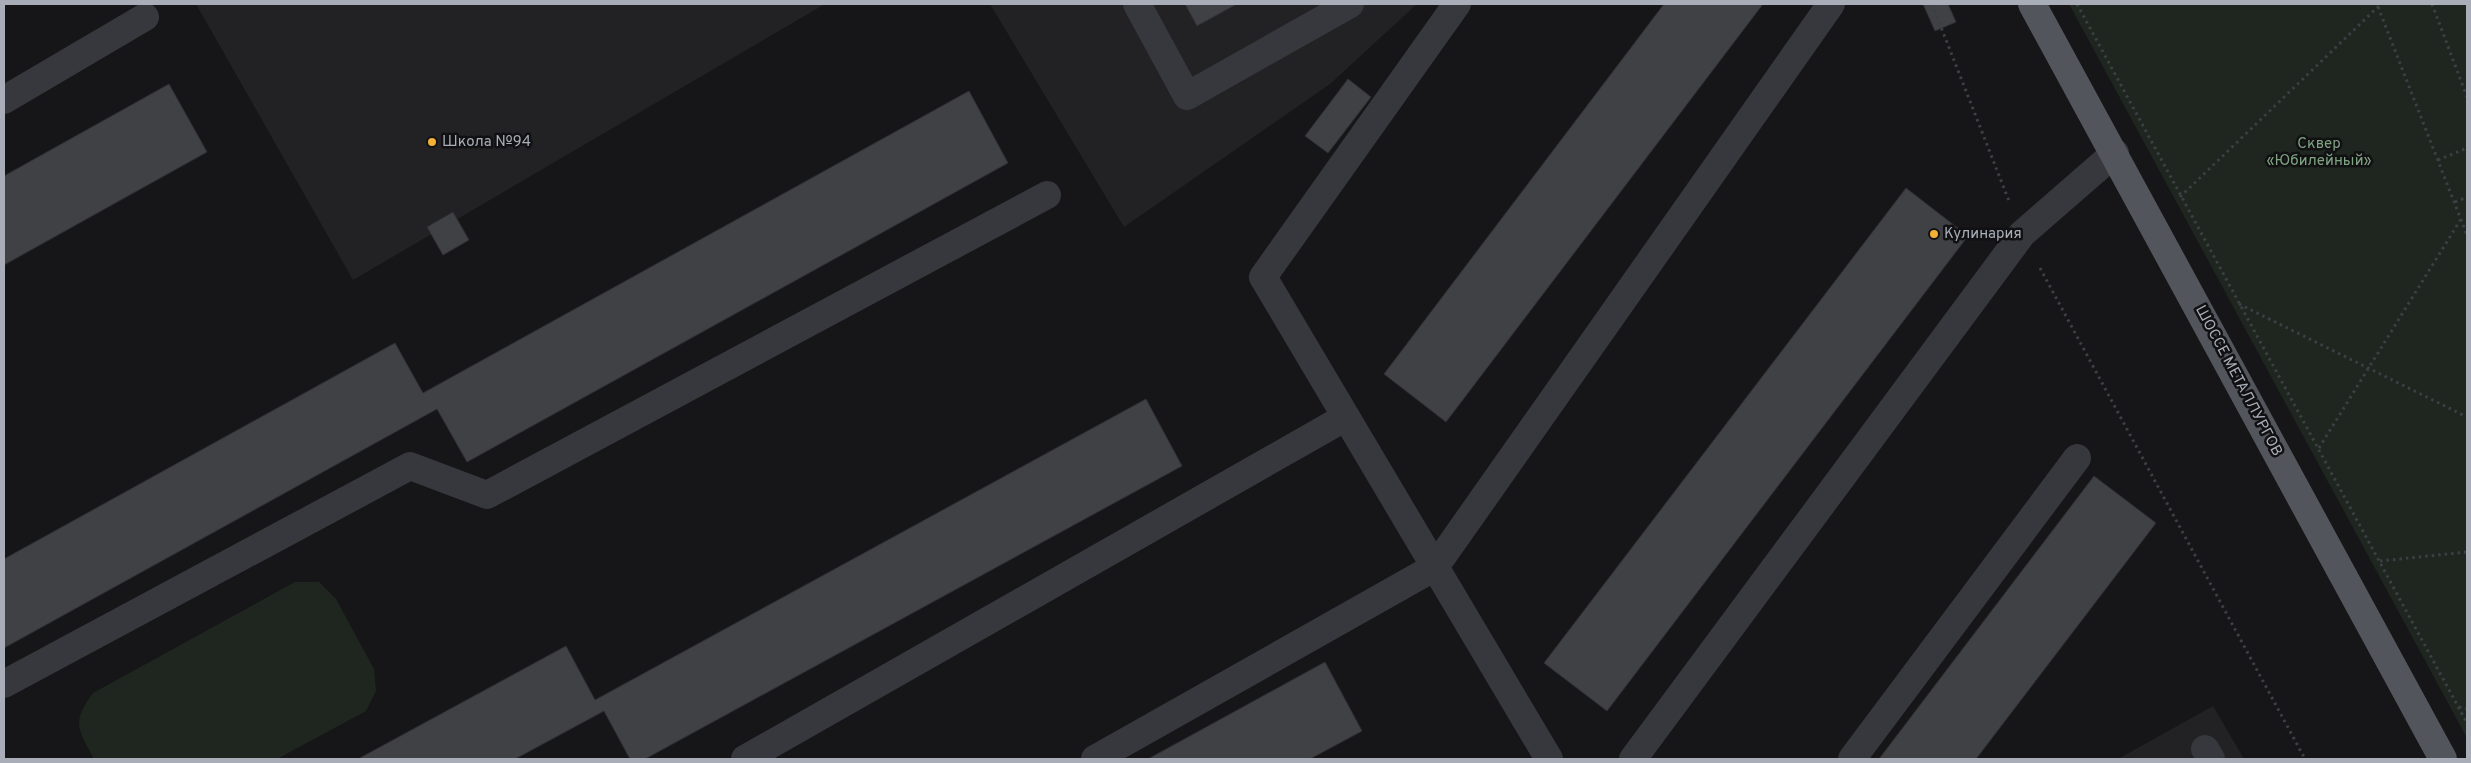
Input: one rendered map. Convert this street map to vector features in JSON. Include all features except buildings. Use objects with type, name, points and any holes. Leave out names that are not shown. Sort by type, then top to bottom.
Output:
[{"type":"main road","name":"ШОССЕ МЕТАЛЛУРГОВ","points":[[2032,4],[2444,759]]},
{"type":"lane","points":[[1137,4],[1188,96],[1350,4]]},
{"type":"lane","points":[[1457,4],[1263,277],[1549,759]]},
{"type":"lane","points":[[1095,759],[1435,566],[1831,4]]},
{"type":"lane","points":[[4,100],[145,17]]},
{"type":"lane","points":[[1633,759],[2022,234],[2114,153]]},
{"type":"lane","points":[[4,684],[410,466],[487,494],[1047,195]]},
{"type":"lane","points":[[745,759],[1346,417]]},
{"type":"lane","points":[[1852,759],[2077,458]]},
{"type":"path","points":[[1932,4],[2022,234],[2305,759]]},
{"type":"path","points":[[2077,4],[2238,304],[2319,448],[2467,723]]},
{"type":"path","points":[[2180,197],[2381,4]]},
{"type":"path","points":[[2432,4],[2467,97]]},
{"type":"path","points":[[2378,7],[2467,234]]},
{"type":"path","points":[[2438,160],[2467,148]]},
{"type":"path","points":[[2455,202],[2467,197]]},
{"type":"path","points":[[2319,448],[2461,219]]},
{"type":"path","points":[[2238,304],[2467,417]]},
{"type":"path","points":[[2380,562],[2467,552]]},
{"type":"path","points":[[2458,707],[2467,708]]},
{"type":"shaded area","name":"Школа №94","points":[[196,4],[825,4],[353,280]]},
{"type":"shaded area","points":[[990,4],[1417,4],[1330,84],[1124,227]]},
{"type":"shaded area","points":[[2213,706],[2244,759],[2118,759]]},
{"type":"green space","name":"Сквер «Юбилейный»","points":[[2069,4],[2467,4],[2467,738]]},
{"type":"green space","points":[[295,582],[319,582],[336,599],[374,669],[376,691],[366,711],[277,759],[94,759],[79,726],[79,719],[93,693]]},
{"type":"place","name":"Школа №94","points":[[432,142]]},
{"type":"place","name":"Кулинария","points":[[1934,234]]}]
